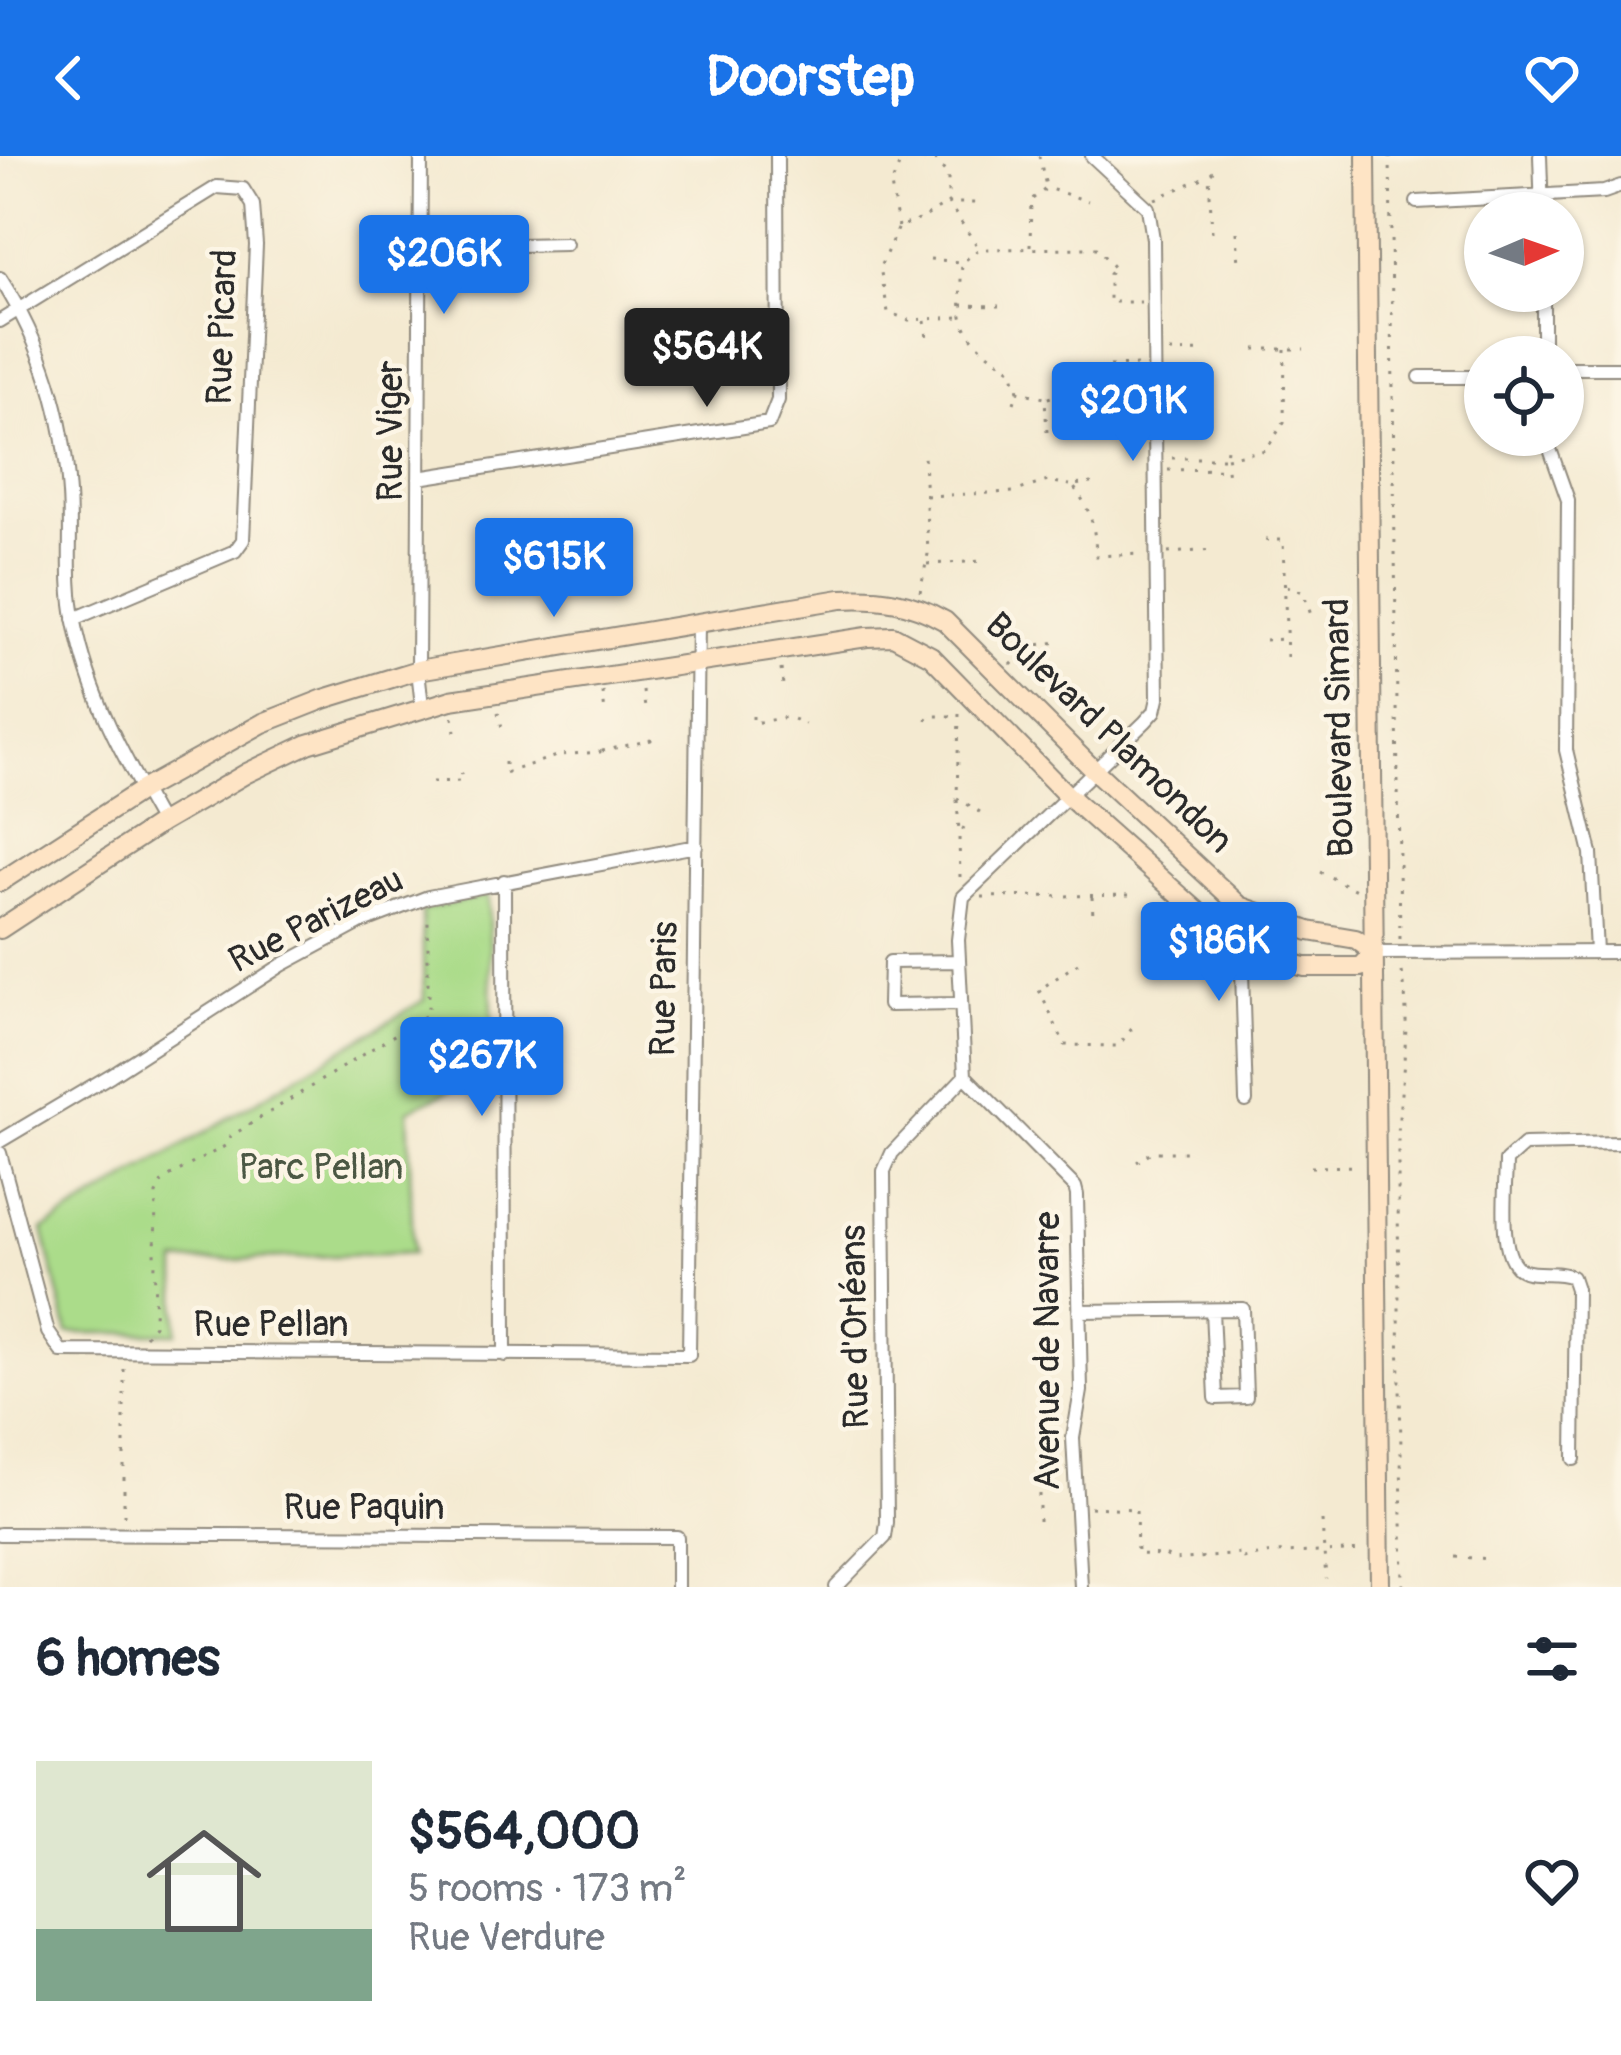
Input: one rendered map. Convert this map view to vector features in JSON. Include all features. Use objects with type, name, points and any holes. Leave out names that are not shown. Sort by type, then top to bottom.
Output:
[{"type":"street","name":"Rue Viger","points":[[421,156],[418,670],[422,706]]},
{"type":"street","points":[[419,478],[769,424],[778,400],[777,156]]},
{"type":"street","points":[[965,1076],[959,961],[963,897],[1155,711],[1158,698],[1153,239],[1148,208],[1092,156]]},
{"type":"street","name":"Boulevard Simard","points":[[1366,156],[1380,1587]]},
{"type":"street","points":[[1540,156],[1540,192]]},
{"type":"street","points":[[1584,193],[1621,186]]},
{"type":"street","name":"Rue Picard","points":[[20,308],[217,187],[243,189],[253,205],[256,244],[243,540],[235,551],[74,619]]},
{"type":"street","points":[[1417,202],[1464,200]]},
{"type":"street","points":[[421,247],[566,244]]},
{"type":"street","points":[[0,278],[20,308],[48,372],[62,420],[74,619],[102,717],[161,823]]},
{"type":"street","points":[[0,321],[20,308]]},
{"type":"street","points":[[1584,368],[1621,368]]},
{"type":"street","points":[[1420,377],[1464,377]]},
{"type":"street","points":[[1553,456],[1568,500],[1566,750],[1592,853],[1596,952]]},
{"type":"street","name":"Boulevard Plamondon","points":[[0,882],[142,790],[263,723],[324,699],[418,670],[841,599],[885,597],[917,605],[946,621],[1094,770],[1240,906],[1309,932],[1356,940],[1374,953],[1360,967],[1305,967],[1241,950],[1068,796],[931,656],[893,636],[699,661],[422,706],[308,744],[247,773],[3,919]]},
{"type":"street","name":"Rue Paris","points":[[689,1355],[698,623]]},
{"type":"street","name":"Rue Parizeau","points":[[0,1141],[281,964],[360,923],[428,897],[696,846]]},
{"type":"street","points":[[504,881],[505,1355]]},
{"type":"street","points":[[1240,906],[1246,1101]]},
{"type":"street","points":[[1374,953],[1621,952]]},
{"type":"street","points":[[959,961],[890,962],[889,1005],[961,1004]]},
{"type":"street","name":"Avenue de Navarre","points":[[965,1076],[1075,1187],[1081,1391],[1073,1438],[1081,1587]]},
{"type":"street","name":"Rue d'Orléans","points":[[836,1587],[885,1537],[887,1523],[884,1171],[892,1153],[965,1076]]},
{"type":"street","points":[[1574,1460],[1576,1289],[1572,1276],[1516,1268],[1506,1251],[1506,1161],[1524,1145],[1621,1143]]},
{"type":"street","name":"Rue Pellan","points":[[0,1153],[48,1332],[61,1351],[689,1355]]},
{"type":"street","points":[[1079,1311],[1243,1309],[1246,1397],[1216,1397],[1212,1310]]},
{"type":"street","name":"Rue Paquin","points":[[0,1534],[677,1537],[677,1587]]},
{"type":"path","points":[[1039,156],[1047,188],[1088,202]]},
{"type":"path","points":[[1390,156],[1400,937]]},
{"type":"path","points":[[958,317],[909,320],[888,312],[880,267],[898,227],[891,185],[901,158],[935,160],[948,175],[948,203],[979,249]]},
{"type":"path","points":[[1143,204],[1209,176],[1220,165]]},
{"type":"path","points":[[1209,176],[1212,232]]},
{"type":"path","points":[[1030,248],[1030,200],[1047,188]]},
{"type":"path","points":[[898,227],[948,203],[979,203]]},
{"type":"path","points":[[1238,232],[1239,265]]},
{"type":"path","points":[[930,259],[962,262],[979,249],[1097,248],[1114,268],[1109,274],[1109,302],[1154,302]]},
{"type":"path","points":[[962,262],[958,317],[979,348],[1012,370],[1018,391],[1014,403]]},
{"type":"path","points":[[959,305],[999,306]]},
{"type":"path","points":[[925,319],[927,339]]},
{"type":"path","points":[[1256,350],[1304,349]]},
{"type":"path","points":[[1157,464],[1266,450],[1284,422],[1285,350]]},
{"type":"path","points":[[1110,366],[1204,351]]},
{"type":"path","points":[[1018,391],[1046,399],[1070,391]]},
{"type":"path","points":[[1046,399],[1047,433]]},
{"type":"path","points":[[1226,458],[1227,448]]},
{"type":"path","points":[[917,605],[926,565],[924,456]]},
{"type":"path","points":[[1157,464],[1227,469],[1228,480]]},
{"type":"path","points":[[926,496],[1013,493],[1048,481],[1092,483]]},
{"type":"path","points":[[1072,485],[1087,503],[1095,525],[1096,556]]},
{"type":"path","points":[[1265,540],[1283,540],[1287,658]]},
{"type":"path","points":[[926,565],[985,561]]},
{"type":"path","points":[[1285,585],[1303,592],[1310,615]]},
{"type":"path","points":[[1265,640],[1286,639]]},
{"type":"path","points":[[1001,675],[1030,646],[1057,642]]},
{"type":"path","points":[[641,672],[645,709]]},
{"type":"path","points":[[602,679],[605,716]]},
{"type":"path","points":[[927,720],[928,716],[956,716],[974,699]]},
{"type":"path","points":[[451,700],[456,739]]},
{"type":"path","points":[[753,716],[753,723],[788,717],[805,724]]},
{"type":"path","points":[[956,716],[963,897],[1135,895]]},
{"type":"path","points":[[506,762],[505,772],[559,755],[600,752],[651,740],[650,734]]},
{"type":"path","points":[[600,752],[601,742]]},
{"type":"path","points":[[432,782],[462,781],[461,773]]},
{"type":"path","points":[[957,798],[980,812]]},
{"type":"path","points":[[959,837],[967,821]]},
{"type":"path","points":[[1320,872],[1373,899]]},
{"type":"path","points":[[1052,884],[1052,896]]},
{"type":"path","points":[[1092,896],[1093,916]]},
{"type":"path","points":[[124,1535],[124,1368],[154,1324],[156,1194],[162,1182],[225,1146],[231,1136],[428,1014],[428,897]]},
{"type":"path","points":[[1078,963],[1039,990],[1066,1045],[1118,1046],[1134,1026]]},
{"type":"path","points":[[1402,972],[1406,1042],[1398,1109],[1398,1240],[1403,1587]]},
{"type":"path","points":[[1137,1162],[1151,1152],[1185,1152]]},
{"type":"path","points":[[1311,1167],[1376,1165]]},
{"type":"path","points":[[1039,1470],[1040,1521]]},
{"type":"path","points":[[1077,1506],[1136,1509],[1137,1554],[1174,1560],[1204,1554],[1243,1554],[1244,1559],[1272,1553],[1380,1550]]},
{"type":"path","points":[[1322,1521],[1326,1579]]},
{"type":"path","points":[[1456,1558],[1491,1558]]},
{"type":"green space","name":"Parc Pellan","points":[[488,895],[494,1070],[408,1110],[413,1253],[177,1262],[177,1333],[68,1333],[43,1230],[424,1000],[422,910]]}]
